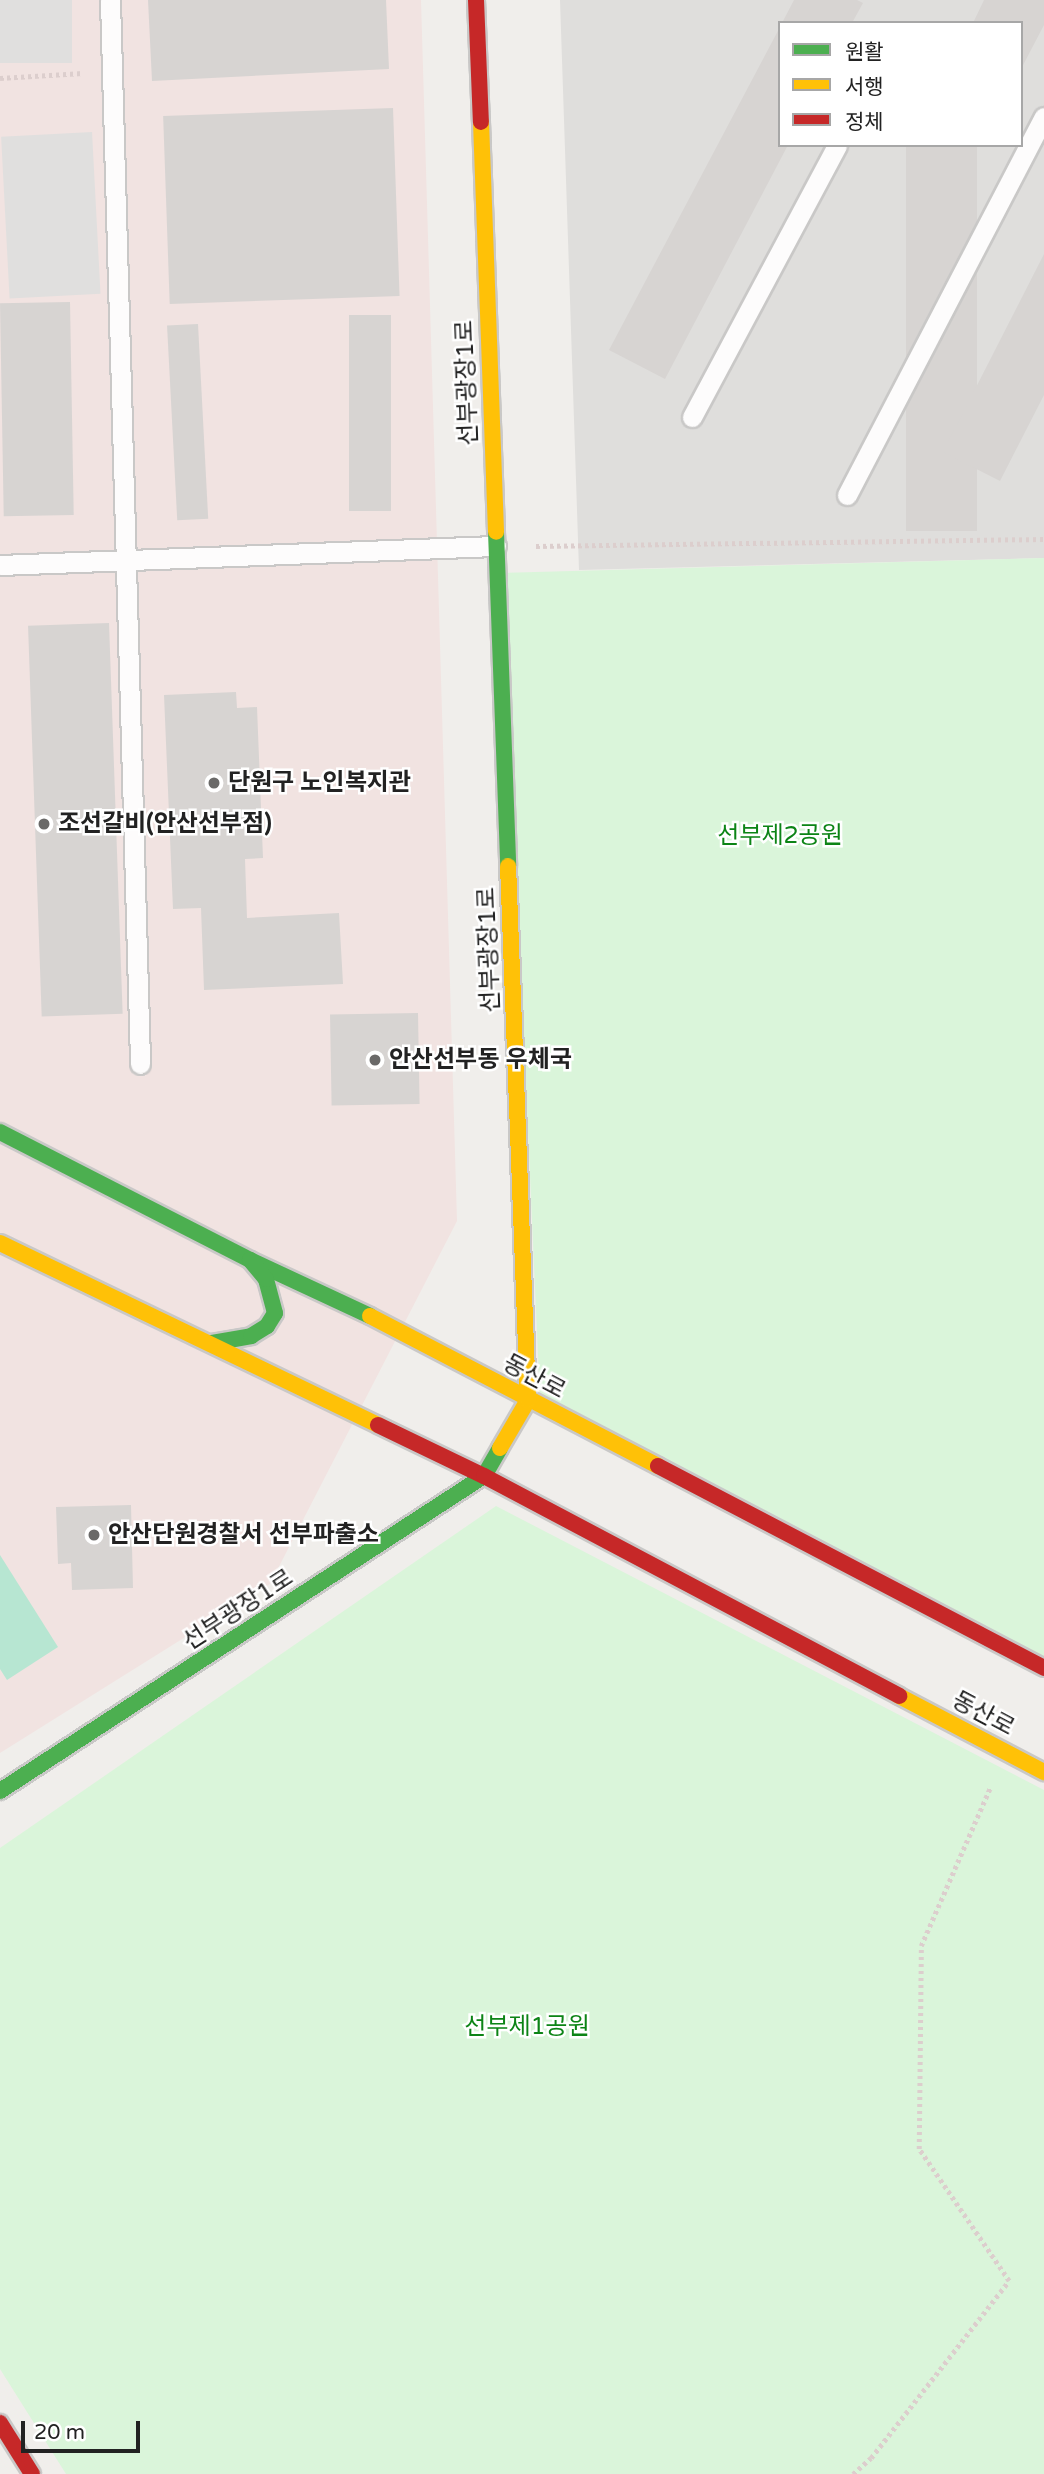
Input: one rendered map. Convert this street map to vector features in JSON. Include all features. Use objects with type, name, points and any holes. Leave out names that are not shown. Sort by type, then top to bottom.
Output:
[{"type":"street","name":"선부광장1로","points":[[0,1791],[484,1476],[528,1400],[476,0]]},
{"type":"street","name":"동산로","points":[[0,1132],[250,1260],[349,1305],[1044,1668]]},
{"type":"street","name":"동산로","points":[[0,1243],[484,1476],[1044,1772]]},
{"type":"street","points":[[212,1343],[251,1336],[267,1326],[275,1313],[266,1279],[250,1260]]},
{"type":"street","points":[[0,2423],[32,2474]]},
{"type":"lane","points":[[110,0],[140,1064]]},
{"type":"lane","points":[[1025,142],[1044,117]]},
{"type":"lane","points":[[692,417],[836,147]]},
{"type":"lane","points":[[847,495],[1022,147]]},
{"type":"lane","points":[[0,565],[496,546]]},
{"type":"path","points":[[0,78],[112,71]]},
{"type":"path","points":[[496,546],[1044,539]]},
{"type":"path","points":[[853,2474],[871,2458],[1009,2281],[919,2149],[921,1946],[1005,1752]]},
{"type":"shaded area","points":[[0,0],[421,0],[457,1221],[270,1584],[0,1753]]},
{"type":"shaded area","points":[[0,0],[72,0],[72,63],[0,63]]},
{"type":"shaded area","points":[[560,0],[1044,0],[1044,558],[579,570]]},
{"type":"shaded area","points":[[92,132],[100,294],[10,299],[1,137]]},
{"type":"green space","name":"선부제2공원","points":[[1044,558],[1044,1660],[540,1399],[503,573]]},
{"type":"green space","name":"선부제1공원","points":[[496,1506],[1044,1790],[1044,2474],[66,2474],[0,2369],[0,1848]]},
{"type":"green space","points":[[0,1555],[58,1647],[7,1680],[0,1669]]},
{"type":"building","points":[[148,0],[386,0],[389,69],[152,81]]},
{"type":"building","points":[[794,0],[857,0],[863,3],[853,21],[783,21]]},
{"type":"building","points":[[984,0],[1044,0],[1044,25],[1023,65],[1023,21],[974,21]]},
{"type":"building","points":[[778,31],[778,147],[787,147],[665,379],[609,350]]},
{"type":"building","points":[[393,108],[400,296],[170,304],[163,116]]},
{"type":"building","points":[[906,147],[977,147],[977,531],[906,531]]},
{"type":"building","points":[[1044,254],[1044,395],[1000,481],[943,452]]},
{"type":"building","points":[[70,302],[74,515],[4,516],[0,303]]},
{"type":"building","points":[[349,315],[391,315],[391,511],[349,511]]},
{"type":"building","points":[[198,324],[208,519],[177,520],[167,326]]},
{"type":"building","points":[[109,623],[123,1014],[42,1017],[28,626]]},
{"type":"building","name":"단원구 노인복지관","points":[[236,692],[237,708],[257,707],[263,858],[245,859],[247,918],[339,913],[343,984],[204,990],[201,908],[173,909],[164,695]]},
{"type":"building","name":"안산선부동 우체국","points":[[418,1013],[420,1104],[332,1106],[330,1015]]},
{"type":"building","name":"안산단원경찰서 선부파출소","points":[[131,1505],[133,1588],[72,1590],[71,1563],[58,1564],[56,1507]]},
{"type":"traffic: fast","points":[[496,532],[508,866]]},
{"type":"traffic: fast","points":[[0,1132],[250,1260],[370,1316]]},
{"type":"traffic: fast","points":[[212,1343],[251,1336],[267,1326],[275,1313],[266,1279],[250,1260]]},
{"type":"traffic: fast","points":[[0,1791],[484,1476],[500,1448]]},
{"type":"traffic: slow","points":[[481,122],[496,532]]},
{"type":"traffic: slow","points":[[500,1448],[528,1400],[508,866]]},
{"type":"traffic: slow","points":[[0,1243],[378,1425]]},
{"type":"traffic: slow","points":[[370,1316],[658,1466]]},
{"type":"traffic: slow","points":[[899,1696],[1044,1772]]},
{"type":"traffic: jam","points":[[476,0],[481,122]]},
{"type":"traffic: jam","points":[[378,1425],[484,1476],[899,1696]]},
{"type":"traffic: jam","points":[[658,1466],[1044,1668]]},
{"type":"traffic: jam","points":[[0,2423],[32,2474]]},
{"type":"place","name":"단원구 노인복지관","points":[[214,783]]},
{"type":"place","name":"조선갈비(안산선부점)","points":[[44,824]]},
{"type":"place","name":"안산선부동 우체국","points":[[375,1060]]},
{"type":"place","name":"안산단원경찰서 선부파출소","points":[[94,1535]]}]
